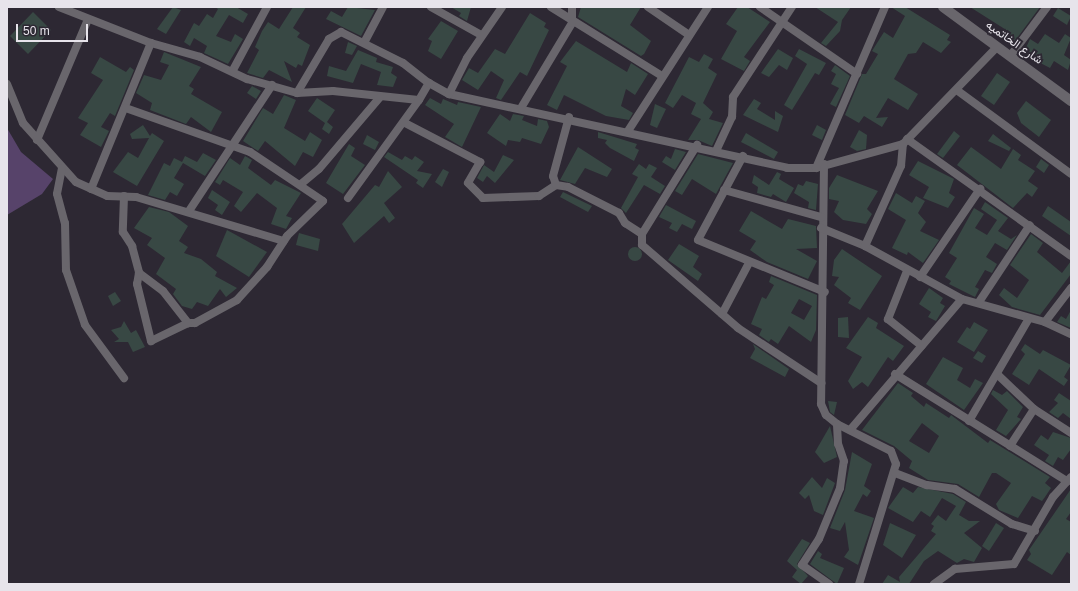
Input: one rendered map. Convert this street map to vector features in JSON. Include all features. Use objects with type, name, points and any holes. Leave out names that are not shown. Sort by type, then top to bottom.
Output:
[{"type":"street","points":[[59,7],[151,42],[233,70],[247,79],[297,93],[334,91],[419,100]]},
{"type":"street","points":[[365,41],[383,7]]},
{"type":"street","points":[[431,7],[481,35]]},
{"type":"street","points":[[449,94],[481,35],[502,7]]},
{"type":"street","points":[[551,7],[572,23],[662,76]]},
{"type":"street","points":[[521,108],[572,23],[572,7]]},
{"type":"street","points":[[648,7],[689,35]]},
{"type":"street","points":[[628,131],[662,76],[708,7]]},
{"type":"street","points":[[760,7],[781,24],[857,74]]},
{"type":"street","points":[[716,151],[732,117],[733,97],[792,7]]},
{"type":"street","points":[[816,168],[885,7]]},
{"type":"street","name":"شارع الخاتميه","points":[[943,7],[996,48],[1011,55],[1071,100]]},
{"type":"street","points":[[1011,55],[1047,7]]},
{"type":"street","points":[[233,70],[264,8]]},
{"type":"street","points":[[37,140],[88,19]]},
{"type":"street","points":[[297,93],[333,33],[341,32],[365,41],[403,63],[429,83],[449,94],[569,117],[697,145],[787,168],[816,168],[824,164],[870,156],[905,142],[958,91],[996,48]]},
{"type":"street","points":[[91,190],[126,108],[151,42]]},
{"type":"street","points":[[348,198],[405,123],[429,83]]},
{"type":"street","points":[[7,84],[16,112],[37,140],[62,168],[91,190],[107,196],[124,196],[189,211],[284,241]]},
{"type":"street","points":[[189,211],[230,145],[272,85]]},
{"type":"street","points":[[958,91],[1071,174]]},
{"type":"street","points":[[301,184],[319,169],[380,97]]},
{"type":"street","points":[[124,196],[123,232],[132,246],[139,274],[137,284],[151,341],[188,323],[202,321],[237,300],[267,267],[284,241],[308,212],[323,202],[301,184],[250,152],[126,108]]},
{"type":"street","points":[[556,185],[553,176],[569,117]]},
{"type":"street","points":[[405,123],[480,162],[468,183],[483,198],[539,196],[556,185],[568,187],[619,212],[625,223],[642,234]]},
{"type":"street","points":[[905,142],[980,189],[1071,256]]},
{"type":"street","points":[[865,246],[901,166],[905,142]]},
{"type":"street","points":[[697,145],[642,234],[642,245],[764,348],[821,383]]},
{"type":"street","points":[[743,156],[698,240],[749,263],[825,292]]},
{"type":"street","points":[[824,164],[821,217],[825,292],[821,383],[823,410],[837,424],[890,451],[895,473],[859,584]]},
{"type":"street","points":[[62,168],[57,194],[65,223],[66,270],[85,325],[124,378]]},
{"type":"street","points":[[920,278],[980,189]]},
{"type":"street","points":[[724,190],[821,217]]},
{"type":"street","points":[[979,302],[1030,225]]},
{"type":"street","points":[[822,228],[865,246],[920,278],[962,299],[979,302],[1028,320],[1045,322],[1071,334]]},
{"type":"street","points":[[722,314],[749,263]]},
{"type":"street","points":[[908,271],[888,319],[922,346]]},
{"type":"street","points":[[139,274],[163,291],[188,323]]},
{"type":"street","points":[[1045,322],[1071,288]]},
{"type":"street","points":[[850,430],[894,374],[922,346],[962,299]]},
{"type":"street","points":[[969,421],[998,375],[1028,320]]},
{"type":"street","points":[[894,374],[1010,446],[1069,479],[1014,564],[955,569],[934,584]]},
{"type":"street","points":[[998,375],[1034,409],[1071,433]]},
{"type":"street","points":[[1010,446],[1034,409]]},
{"type":"street","points":[[829,584],[802,564],[819,539],[840,488],[844,461],[838,444],[837,424]]},
{"type":"street","points":[[895,473],[927,485],[955,489],[1012,524],[1035,531]]},
{"type":"shaded area","points":[[7,128],[21,152],[53,179],[42,194],[7,215]]},
{"type":"building","points":[[173,7],[181,10],[166,34],[157,29]]},
{"type":"building","points":[[215,7],[236,7],[248,14],[243,23],[229,15],[216,36],[231,42],[235,34],[243,39],[228,64],[204,53],[207,46],[194,38],[190,46],[184,42],[194,23],[199,26],[207,14],[213,18],[218,9]]},
{"type":"building","points":[[293,7],[306,7],[293,28],[300,33],[297,37],[310,45],[302,66],[298,64],[296,68],[284,61],[292,82],[269,70],[263,78],[247,73],[259,50],[255,47],[268,22],[279,29]]},
{"type":"building","points":[[348,7],[375,10],[361,36],[326,19],[331,11],[342,17]]},
{"type":"building","points":[[451,7],[471,7],[467,21],[459,16],[461,13]]},
{"type":"building","points":[[581,7],[641,7],[630,25],[651,41],[644,54],[641,56],[578,17]]},
{"type":"building","points":[[738,7],[747,7],[770,22],[744,57],[750,61],[744,71],[721,59],[737,31],[726,24]]},
{"type":"building","points":[[815,7],[851,7],[842,20],[840,31],[826,46],[821,43],[838,22]]},
{"type":"building","points":[[891,7],[905,7],[950,35],[947,40],[951,42],[941,53],[923,42],[916,53],[908,54],[894,79],[918,94],[908,110],[888,98],[876,118],[888,117],[882,127],[864,116],[859,123],[845,115],[862,74],[866,74],[878,54],[872,51],[884,32],[893,38],[905,16]]},
{"type":"building","points":[[970,7],[1040,7],[1012,45],[1005,41],[1011,33]]},
{"type":"building","points":[[1058,8],[1071,16],[1067,25],[1053,16]]},
{"type":"building","points":[[33,12],[51,30],[28,54],[10,36]]},
{"type":"building","points":[[530,13],[546,23],[544,27],[549,30],[527,76],[520,72],[501,100],[496,98],[504,80],[491,71],[478,90],[462,80],[469,68],[478,73],[495,49],[505,54]]},
{"type":"building","points":[[441,21],[458,31],[441,59],[428,51],[432,41],[428,39]]},
{"type":"building","points":[[1045,34],[1059,43],[1065,34],[1071,38],[1064,55],[1071,60],[1068,70],[1054,61],[1050,68],[1023,54],[1030,39],[1038,44]]},
{"type":"building","points":[[576,41],[627,72],[631,63],[648,74],[635,95],[626,89],[621,106],[633,113],[629,120],[606,116],[564,95],[557,110],[547,105],[567,66],[560,62]]},
{"type":"building","points":[[348,42],[357,46],[352,55],[345,53]]},
{"type":"building","points":[[778,49],[793,58],[787,70],[779,65],[769,77],[761,73]]},
{"type":"building","points":[[799,49],[826,63],[819,75],[815,73],[792,110],[784,105],[807,64],[795,56]]},
{"type":"building","points":[[358,50],[377,58],[376,62],[393,67],[391,73],[397,77],[393,87],[377,85],[381,72],[361,64],[353,83],[327,76],[329,66],[346,71]]},
{"type":"building","points":[[164,52],[201,67],[189,86],[194,89],[191,94],[222,112],[211,132],[191,117],[186,124],[150,110],[152,103],[136,93],[144,75],[161,80],[169,65],[160,62]]},
{"type":"building","points":[[704,54],[713,59],[708,68],[717,74],[703,103],[713,112],[709,119],[723,123],[712,146],[698,140],[688,140],[701,119],[691,114],[696,103],[682,95],[673,108],[665,103],[689,57],[699,62]]},
{"type":"building","points":[[100,57],[126,72],[130,67],[134,70],[115,116],[110,113],[101,127],[109,131],[101,147],[80,135],[88,123],[78,118],[103,80],[91,73]]},
{"type":"building","points":[[835,65],[850,76],[836,107],[830,104],[839,88],[831,84],[836,74],[831,71]]},
{"type":"building","points":[[997,73],[1010,82],[994,105],[981,96]]},
{"type":"building","points":[[252,86],[261,91],[256,99],[247,93]]},
{"type":"building","points":[[284,95],[296,100],[284,128],[305,141],[310,132],[322,140],[313,157],[303,152],[295,166],[265,141],[258,151],[243,141],[263,108],[273,114]]},
{"type":"building","points":[[317,98],[335,110],[327,122],[333,127],[329,134],[322,129],[325,123],[308,111]]},
{"type":"building","points":[[430,98],[441,104],[443,99],[457,105],[458,102],[481,107],[462,147],[445,137],[454,124],[425,105]]},
{"type":"building","points":[[754,99],[761,103],[757,109],[775,120],[775,111],[783,116],[778,132],[743,115]]},
{"type":"building","points":[[1026,101],[1051,120],[1039,137],[1021,123],[1017,113]]},
{"type":"building","points":[[655,104],[666,109],[657,128],[650,125]]},
{"type":"building","points":[[500,114],[510,121],[513,114],[524,116],[522,120],[537,126],[538,119],[547,121],[549,127],[541,144],[522,138],[520,142],[508,140],[506,146],[487,133]]},
{"type":"building","points":[[143,125],[150,136],[152,133],[164,141],[137,186],[113,172],[128,152],[138,158],[149,138],[132,139],[130,134]]},
{"type":"building","points":[[817,125],[826,130],[822,140],[812,135]]},
{"type":"building","points":[[859,130],[867,135],[866,149],[857,151],[850,147]]},
{"type":"building","points":[[954,131],[960,136],[943,158],[937,154]]},
{"type":"building","points":[[598,132],[637,144],[635,148],[639,150],[634,161],[610,148],[605,143],[607,140],[598,138]]},
{"type":"building","points":[[746,133],[778,152],[774,159],[741,142]]},
{"type":"building","points":[[993,134],[1011,148],[1009,151],[988,141]]},
{"type":"building","points":[[367,135],[379,142],[375,150],[363,144]]},
{"type":"building","points":[[349,144],[355,148],[351,156],[365,165],[343,194],[326,183]]},
{"type":"building","points":[[578,147],[612,169],[607,177],[585,168],[575,184],[560,180]]},
{"type":"building","points":[[971,147],[1001,169],[1013,149],[1021,155],[1018,160],[1035,171],[1028,181],[1038,188],[1032,197],[1027,193],[1013,208],[957,165]]},
{"type":"building","points":[[675,149],[686,152],[675,170],[662,162],[666,156],[671,159]]},
{"type":"building","points":[[388,152],[402,160],[405,156],[412,160],[415,156],[424,162],[417,171],[432,174],[423,188],[416,183],[418,180],[384,157]]},
{"type":"building","points":[[203,153],[216,160],[205,176],[183,163],[174,178],[184,184],[177,196],[170,192],[165,200],[148,195],[164,163],[170,166],[174,158],[182,162],[185,156],[197,162]]},
{"type":"building","points":[[698,154],[733,163],[716,194],[692,179],[682,195],[675,191]]},
{"type":"building","points":[[503,155],[514,160],[495,183],[487,176],[483,182],[477,178],[484,165],[494,172]]},
{"type":"building","points":[[245,156],[252,160],[248,168],[271,185],[275,180],[301,193],[286,216],[292,218],[286,229],[271,224],[277,208],[257,193],[241,212],[234,206],[243,192],[223,180],[220,185],[215,182],[230,158],[240,165]]},
{"type":"building","points":[[1041,159],[1049,165],[1044,173],[1036,167]]},
{"type":"building","points":[[918,161],[954,179],[949,193],[955,197],[948,208],[923,198],[929,187],[909,175]]},
{"type":"building","points":[[639,164],[646,169],[649,164],[657,168],[651,177],[665,186],[660,194],[644,185],[626,213],[621,208],[638,177],[632,174]]},
{"type":"building","points":[[443,169],[449,172],[442,187],[435,182]]},
{"type":"building","points":[[388,171],[402,187],[384,203],[395,218],[389,223],[384,216],[354,243],[342,224],[375,185],[379,187]]},
{"type":"building","points":[[777,172],[781,174],[779,179],[794,188],[786,202],[773,194],[771,197],[757,193],[758,187],[752,183],[754,175],[769,185]]},
{"type":"building","points":[[837,175],[878,191],[867,209],[872,214],[866,224],[843,220],[834,212],[839,201],[829,199],[829,188]]},
{"type":"building","points":[[806,181],[818,184],[816,210],[808,208],[809,202],[794,193],[798,184],[803,186]]},
{"type":"building","points":[[212,190],[230,202],[222,215],[215,210],[218,205],[208,198]]},
{"type":"building","points":[[563,192],[592,206],[588,212],[560,197]]},
{"type":"building","points":[[896,193],[912,203],[916,196],[925,201],[918,213],[926,222],[920,231],[939,240],[923,263],[908,252],[907,255],[892,248],[906,220],[888,209]]},
{"type":"building","points":[[985,202],[1008,218],[998,231],[1011,239],[1017,235],[1007,250],[995,243],[986,257],[997,264],[992,273],[985,270],[975,287],[979,289],[975,297],[949,284],[951,281],[945,277],[957,258],[949,253],[974,208],[984,214],[975,228],[987,235],[997,220],[981,209]]},
{"type":"building","points":[[666,205],[696,221],[692,229],[682,224],[677,232],[669,228],[672,223],[659,217]]},
{"type":"building","points":[[1048,206],[1071,222],[1071,236],[1042,216]]},
{"type":"building","points":[[149,207],[169,212],[188,226],[179,241],[188,247],[184,253],[201,259],[217,272],[215,276],[237,288],[226,297],[220,289],[208,306],[197,302],[192,309],[182,306],[173,294],[176,289],[156,274],[165,258],[147,245],[152,238],[134,228]]},
{"type":"building","points":[[751,211],[782,229],[788,219],[816,226],[817,248],[796,249],[817,261],[808,279],[767,262],[750,250],[756,241],[739,231]]},
{"type":"building","points":[[227,230],[267,252],[249,277],[216,256]]},
{"type":"building","points":[[299,233],[320,239],[318,251],[296,245]]},
{"type":"building","points":[[1031,234],[1043,243],[1037,252],[1062,273],[1071,261],[1071,274],[1040,315],[1012,307],[999,295],[1004,288],[1017,298],[1029,280],[1010,265]]},
{"type":"building","points":[[679,244],[699,256],[693,267],[702,274],[698,281],[668,260]]},
{"type":"building","points":[[635,247],[640,249],[642,254],[640,259],[635,261],[630,259],[628,254],[630,249]]},
{"type":"building","points":[[842,249],[882,276],[860,310],[848,303],[851,298],[834,285],[839,277],[832,276],[834,260]]},
{"type":"building","points":[[771,276],[817,295],[816,330],[811,342],[789,326],[778,344],[771,339],[769,342],[759,335],[762,329],[751,324],[762,297],[766,299],[774,285],[769,282]],"holes":[[[799,299],[812,306],[804,320],[791,313]]]},
{"type":"building","points":[[929,288],[943,298],[940,303],[945,306],[936,321],[928,317],[931,312],[919,304]]},
{"type":"building","points":[[115,292],[121,301],[113,306],[108,296]]},
{"type":"building","points":[[1071,310],[1071,328],[1057,322],[1061,316],[1066,319]]},
{"type":"building","points":[[848,317],[849,338],[838,337],[838,318]]},
{"type":"building","points":[[868,317],[878,323],[876,328],[904,346],[893,361],[888,357],[868,387],[862,382],[853,389],[848,381],[862,357],[846,348]]},
{"type":"building","points":[[124,321],[131,333],[136,330],[145,347],[133,352],[128,342],[114,342],[119,339],[111,330],[121,327]]},
{"type":"building","points":[[974,322],[988,330],[974,352],[957,342],[967,327],[970,329]]},
{"type":"building","points":[[753,344],[789,369],[785,377],[750,358],[755,349]]},
{"type":"building","points":[[1025,344],[1040,354],[1043,350],[1071,365],[1064,377],[1068,380],[1064,386],[1039,369],[1029,385],[1012,374],[1025,354],[1021,350]]},
{"type":"building","points":[[978,351],[986,356],[982,363],[973,358]]},
{"type":"building","points":[[943,357],[963,368],[957,380],[970,388],[975,379],[983,383],[964,410],[926,384]]},
{"type":"building","points":[[898,383],[913,393],[911,396],[924,407],[926,403],[949,418],[951,415],[988,443],[990,440],[1050,477],[1045,483],[1051,488],[1042,501],[1032,496],[1018,518],[999,510],[996,504],[1011,483],[996,473],[992,473],[979,497],[958,484],[928,480],[909,468],[912,461],[894,446],[862,430]],"holes":[[[922,423],[939,436],[929,453],[909,441]]]},
{"type":"building","points":[[993,390],[1002,395],[1007,391],[1023,407],[1017,417],[1021,419],[1006,436],[996,430],[1008,410],[991,394]]},
{"type":"building","points":[[1059,393],[1071,401],[1071,419],[1063,413],[1058,418],[1049,412],[1058,403],[1054,400]]},
{"type":"building","points":[[828,401],[837,402],[834,415],[830,412]]},
{"type":"building","points":[[830,426],[837,457],[824,463],[815,452]]},
{"type":"building","points":[[1053,432],[1071,438],[1071,449],[1063,460],[1058,457],[1053,466],[1045,461],[1049,455],[1034,445],[1041,435],[1048,440]]},
{"type":"building","points":[[852,452],[872,464],[864,486],[871,491],[867,497],[863,494],[854,511],[874,518],[858,565],[844,557],[849,550],[845,522],[840,531],[830,528],[845,490]]},
{"type":"building","points":[[812,477],[822,488],[827,478],[835,483],[823,515],[814,511],[809,495],[805,499],[799,493]]},
{"type":"building","points":[[903,487],[913,493],[918,487],[953,494],[966,502],[959,515],[969,521],[980,521],[964,533],[982,548],[974,562],[964,559],[957,563],[938,551],[924,561],[909,584],[882,584],[888,575],[900,582],[899,577],[936,534],[931,531],[934,526],[931,524],[938,515],[946,521],[956,506],[942,498],[930,517],[921,511],[913,522],[888,508]]},
{"type":"building","points":[[1071,489],[1071,512],[1066,519],[1071,522],[1071,555],[1067,552],[1052,575],[1027,560],[1031,554],[1029,550]]},
{"type":"building","points":[[890,523],[916,535],[902,558],[883,545]]},
{"type":"building","points":[[996,523],[1004,528],[989,551],[982,546]]},
{"type":"building","points":[[802,539],[810,543],[797,564],[808,576],[801,584],[792,577],[797,570],[787,561]]},
{"type":"building","points":[[818,551],[822,554],[820,558],[844,568],[837,584],[810,564]]}]
